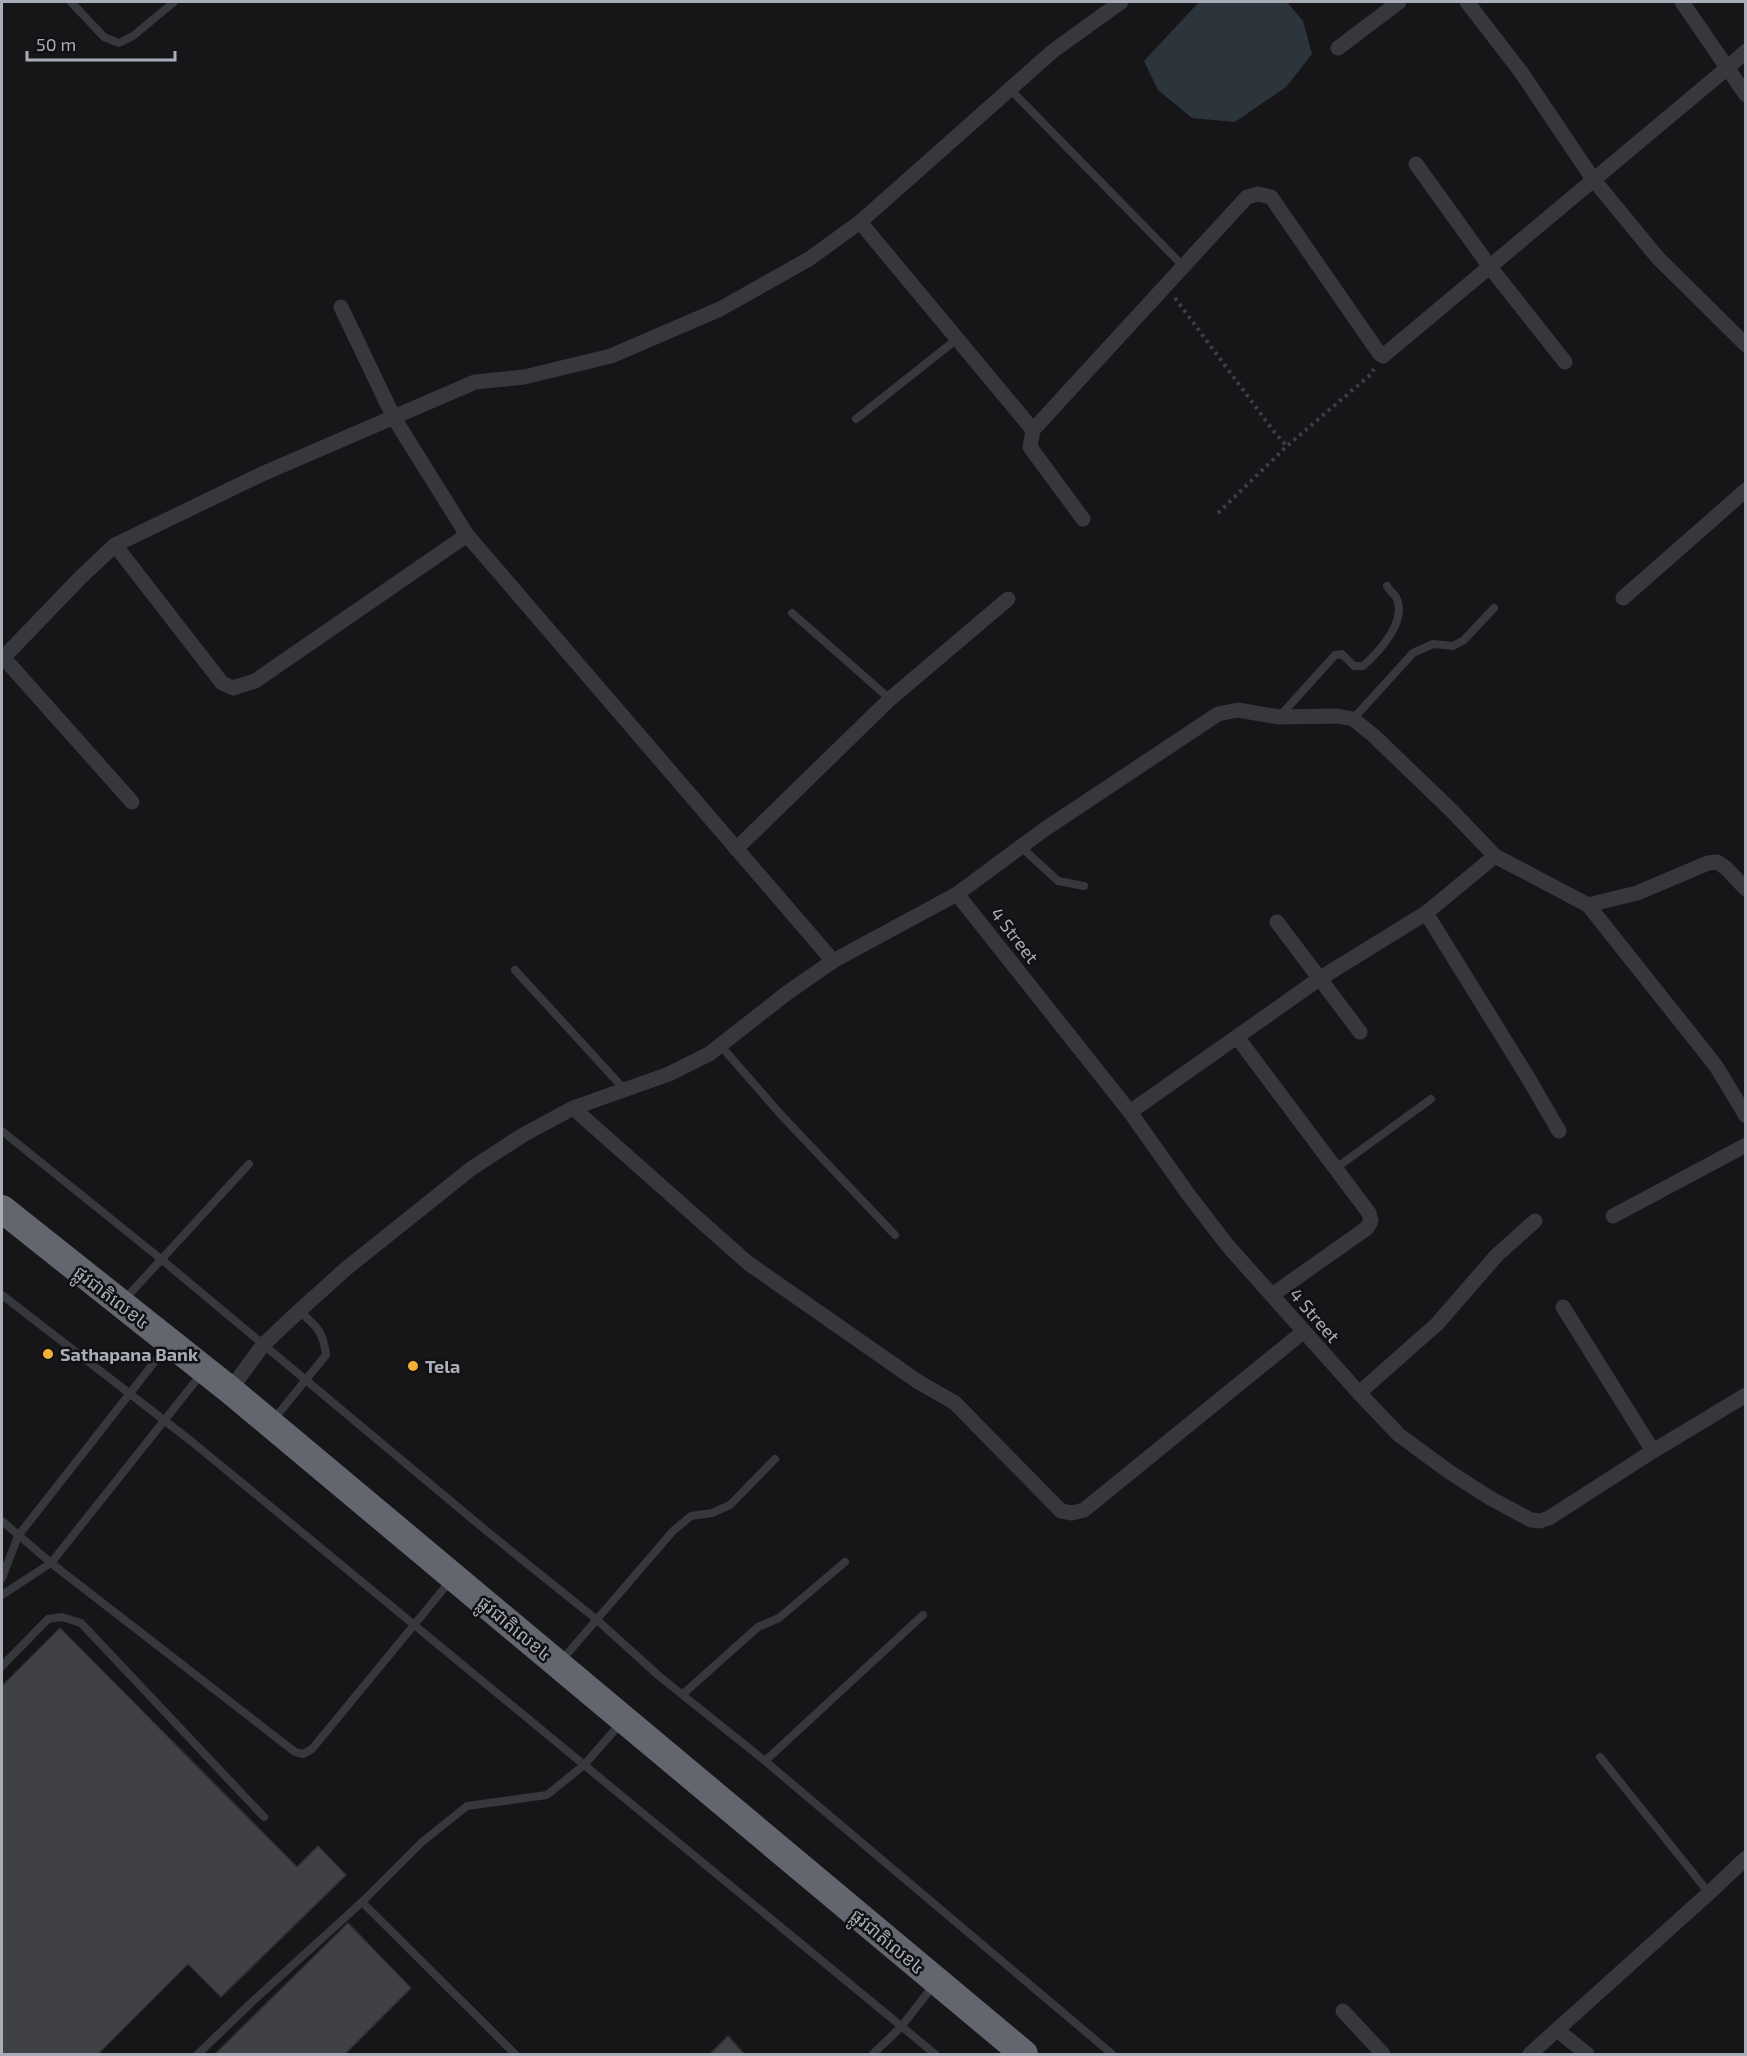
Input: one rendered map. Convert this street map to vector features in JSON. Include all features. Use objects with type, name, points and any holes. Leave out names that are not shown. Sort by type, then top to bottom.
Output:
[{"type":"highway","name":"ផ្លូវជាតិលេខ៤","points":[[2,1209],[205,1369],[1024,2055]]},
{"type":"street","points":[[132,802],[2,657],[115,545],[262,474],[475,382],[524,376],[611,357],[720,309],[809,259],[861,222],[1009,88],[1053,51],[1121,2]]},
{"type":"street","points":[[1338,48],[1399,2]]},
{"type":"street","points":[[1467,2],[1521,72],[1593,179],[1658,258],[1746,345]]},
{"type":"street","points":[[1682,2],[1746,95]]},
{"type":"street","points":[[1083,519],[1030,447],[1033,430],[1247,198],[1258,194],[1271,197],[1383,356],[1746,51]]},
{"type":"street","points":[[1416,164],[1490,267],[1564,362]]},
{"type":"street","points":[[861,222],[1033,430]]},
{"type":"street","points":[[341,307],[394,418],[467,535],[833,961]]},
{"type":"street","points":[[1623,598],[1746,490]]},
{"type":"street","points":[[115,545],[222,683],[233,688],[255,681],[467,535]]},
{"type":"street","points":[[736,849],[890,699],[1008,599]]},
{"type":"street","points":[[230,1390],[263,1345],[299,1311],[348,1267],[472,1168],[523,1135],[573,1108],[669,1074],[709,1054],[787,993],[833,961],[957,894],[1021,847],[1218,714],[1238,710],[1279,717],[1337,716],[1353,719],[1373,735],[1451,810],[1495,856],[1588,905],[1716,1066],[1746,1116]]},
{"type":"street","points":[[1130,1112],[1319,979],[1426,913],[1495,856]]},
{"type":"street","points":[[1588,905],[1637,893],[1717,862],[1746,889]]},
{"type":"street","name":"4 Street","points":[[957,894],[1130,1112],[1222,1238],[1303,1332],[1400,1435],[1448,1471],[1490,1498],[1531,1520],[1540,1521],[1549,1518],[1746,1395]]},
{"type":"street","points":[[1426,913],[1559,1131]]},
{"type":"street","points":[[1277,922],[1360,1032]]},
{"type":"street","points":[[1238,1037],[1369,1213],[1371,1221],[1367,1228],[1272,1295]]},
{"type":"street","points":[[573,1108],[748,1263],[917,1381],[955,1403],[1061,1511],[1071,1513],[1084,1510],[1303,1332]]},
{"type":"street","points":[[1612,1216],[1746,1144]]},
{"type":"street","points":[[1359,1393],[1437,1324],[1497,1255],[1535,1221]]},
{"type":"street","points":[[1563,1307],[1653,1451]]},
{"type":"street","points":[[1530,2055],[1746,1858]]},
{"type":"street","points":[[1343,2011],[1383,2055]]},
{"type":"street","points":[[1557,2030],[1587,2055]]},
{"type":"lane","points":[[71,2],[104,37],[119,43],[133,36],[174,2]]},
{"type":"lane","points":[[1009,88],[1183,266]]},
{"type":"lane","points":[[856,419],[957,339]]},
{"type":"lane","points":[[1279,717],[1335,655],[1342,654],[1354,666],[1363,666],[1393,633],[1398,614],[1397,598],[1387,586]]},
{"type":"lane","points":[[1353,719],[1413,653],[1433,644],[1453,646],[1464,640],[1494,608]]},
{"type":"lane","points":[[792,613],[890,699]]},
{"type":"lane","points":[[1021,847],[1058,881],[1084,886]]},
{"type":"lane","points":[[515,970],[626,1091]]},
{"type":"lane","points":[[720,1045],[783,1117],[895,1235]]},
{"type":"lane","points":[[1336,1168],[1431,1099]]},
{"type":"lane","points":[[2,1131],[161,1259],[489,1533],[596,1619],[659,1676],[765,1761],[1112,2055]]},
{"type":"lane","points":[[121,1303],[249,1164]]},
{"type":"lane","points":[[2,1295],[130,1394],[415,1624],[935,2055]]},
{"type":"lane","points":[[270,1423],[326,1355],[324,1339],[314,1324],[299,1311]]},
{"type":"lane","points":[[2,1578],[18,1536],[170,1342]]},
{"type":"lane","points":[[2,1595],[51,1563],[205,1369]]},
{"type":"lane","points":[[559,1665],[673,1531],[691,1516],[712,1513],[730,1504],[775,1459]]},
{"type":"lane","points":[[2,1521],[51,1563],[295,1752],[303,1754],[312,1749],[453,1577]]},
{"type":"lane","points":[[683,1694],[758,1627],[779,1618],[845,1562]]},
{"type":"lane","points":[[765,1761],[923,1615]]},
{"type":"lane","points":[[2,1666],[48,1619],[62,1617],[81,1623],[264,1817]]},
{"type":"lane","points":[[198,2055],[252,2002],[362,1902],[422,1842],[467,1806],[547,1795],[584,1765],[624,1719]]},
{"type":"lane","points":[[1600,1757],[1709,1893]]},
{"type":"lane","points":[[362,1902],[515,2055]]},
{"type":"lane","points":[[873,2055],[901,2027],[936,1981]]},
{"type":"path","points":[[1166,285],[1287,446]]},
{"type":"path","points":[[1218,513],[1287,446],[1369,376],[1383,356]]},
{"type":"shaded area","points":[[1199,2],[1287,2],[1303,21],[1312,54],[1286,87],[1235,122],[1192,118],[1158,90],[1144,61]]},
{"type":"building","points":[[60,1628],[297,1867],[318,1846],[346,1875],[221,1997],[188,1964],[97,2055],[2,2055],[2,1686]]},
{"type":"building","points":[[348,1923],[411,1988],[344,2055],[214,2055]]},
{"type":"building","points":[[728,2036],[745,2055],[709,2055]]},
{"type":"place","name":"Sathapana Bank","points":[[48,1354]]},
{"type":"place","name":"Tela","points":[[413,1366]]}]
